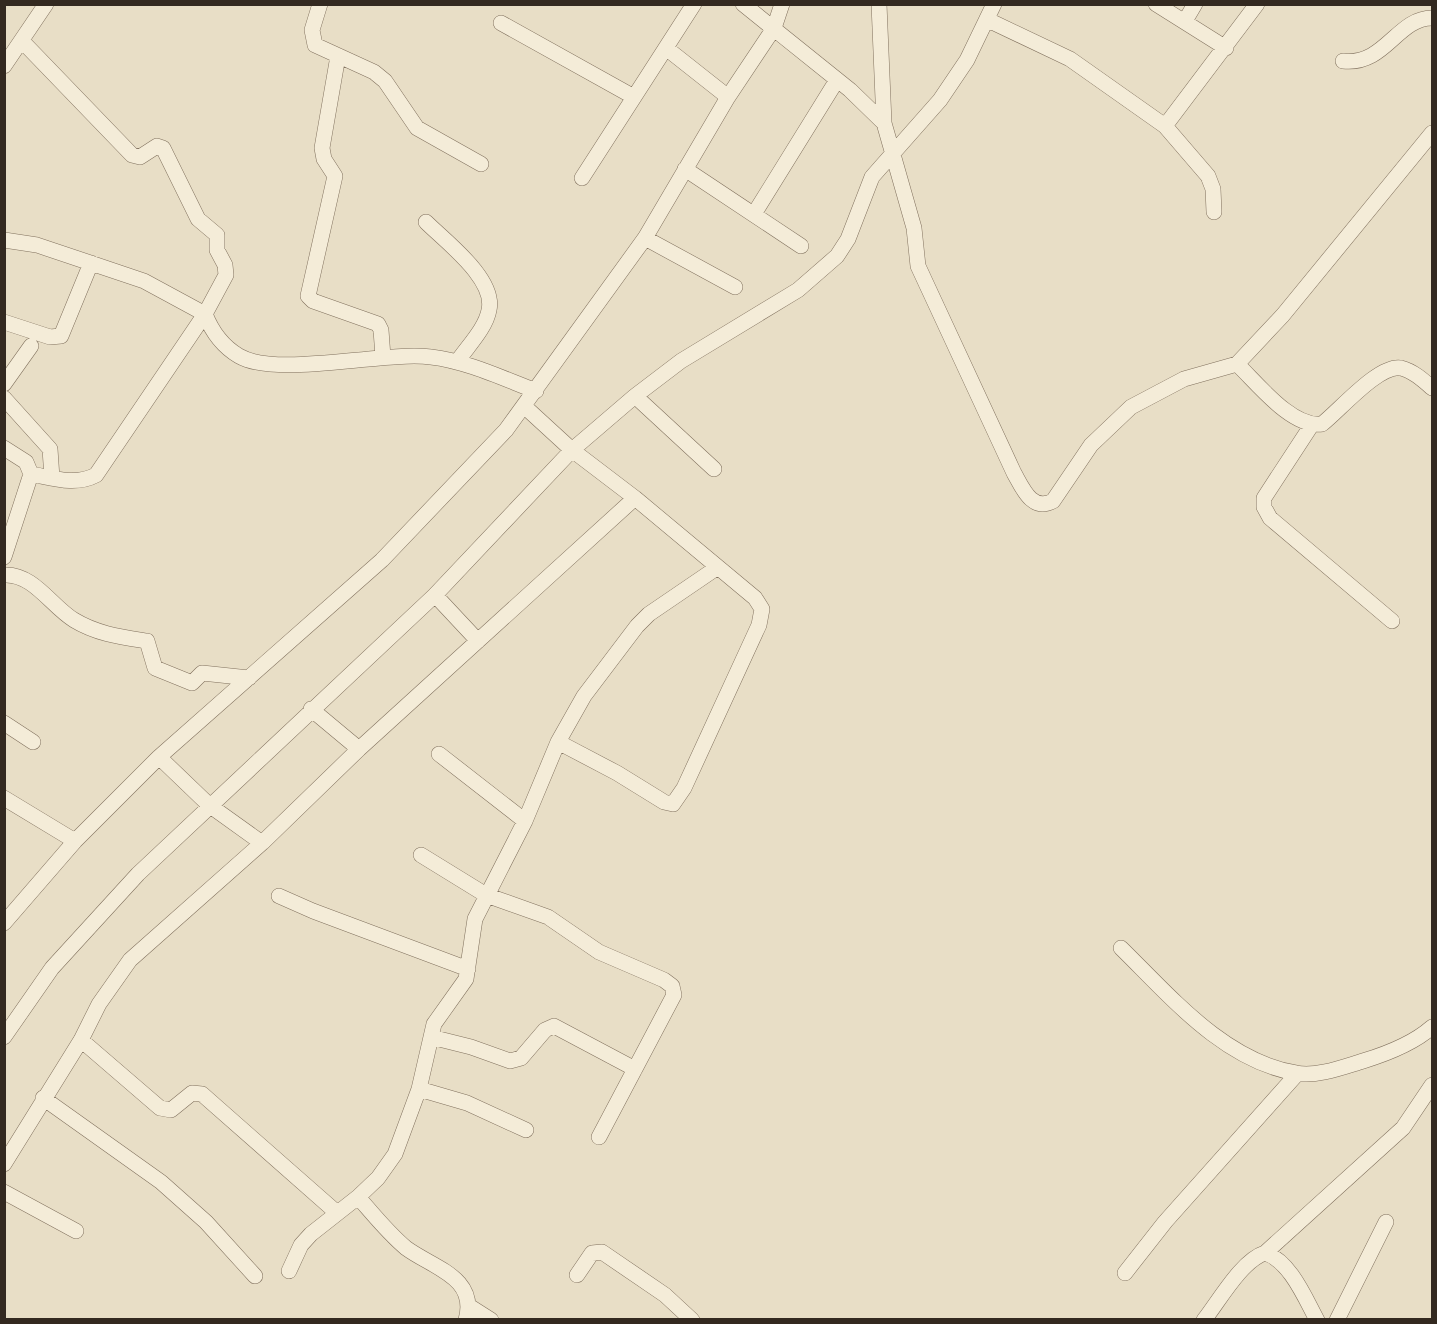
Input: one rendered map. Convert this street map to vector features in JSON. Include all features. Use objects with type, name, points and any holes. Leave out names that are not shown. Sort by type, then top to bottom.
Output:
[{"type":"street","points":[[4,66],[46,4]]},
{"type":"street","points":[[320,4],[312,30],[312,41],[320,48],[380,76],[411,121],[423,133],[480,164]]},
{"type":"street","points":[[582,178],[694,4]]},
{"type":"street","points":[[742,4],[850,90],[879,117]]},
{"type":"street","points":[[4,923],[75,841],[159,757],[382,560],[476,462],[524,406],[645,238],[728,97],[774,28],[783,4]]},
{"type":"street","points":[[879,4],[879,117],[893,154],[914,228],[923,281],[1014,473],[1024,492],[1038,504],[1045,505],[1057,496],[1091,445],[1131,407],[1184,379],[1237,364],[1283,315],[1432,133]]},
{"type":"street","points":[[4,1038],[52,968],[89,925],[209,805],[435,595],[573,450],[635,396],[681,361],[798,290],[825,269],[837,256],[848,238],[872,177],[940,100],[967,60],[994,4]]},
{"type":"street","points":[[1156,4],[1226,48]]},
{"type":"street","points":[[1185,21],[1195,4]]},
{"type":"street","points":[[1165,126],[1257,4]]},
{"type":"street","points":[[1343,61],[1356,63],[1372,57],[1417,22],[1432,18]]},
{"type":"street","points":[[988,20],[1070,59],[1165,126],[1208,176],[1213,189],[1214,212]]},
{"type":"street","points":[[501,23],[634,97]]},
{"type":"street","points":[[22,41],[132,155],[140,157],[157,146],[165,151],[198,219],[217,235],[218,254],[227,270],[220,290],[205,314],[96,475],[86,480],[64,481],[31,474]]},
{"type":"street","points":[[666,48],[728,97]]},
{"type":"street","points":[[338,56],[322,148],[324,159],[335,176],[308,296],[314,301],[376,323],[381,330],[383,357]]},
{"type":"street","points":[[754,214],[837,80]]},
{"type":"street","points":[[685,169],[801,246]]},
{"type":"street","points":[[426,222],[478,274],[488,290],[490,300],[487,317],[457,362]]},
{"type":"street","points":[[645,238],[735,287]]},
{"type":"street","points":[[4,240],[31,244],[159,287],[205,314],[212,331],[225,345],[240,356],[256,362],[352,361],[409,355],[457,362],[536,391]]},
{"type":"street","points":[[4,322],[50,337],[61,336],[91,263]]},
{"type":"street","points":[[4,384],[31,346]]},
{"type":"street","points":[[1237,364],[1296,420],[1311,426],[1322,424],[1378,374],[1390,368],[1399,368],[1414,373],[1432,388]]},
{"type":"street","points":[[635,396],[714,469]]},
{"type":"street","points":[[4,398],[50,449],[52,478]]},
{"type":"street","points":[[524,406],[556,436],[755,598],[762,609],[761,616],[678,799],[673,804],[664,802],[617,773],[558,742]]},
{"type":"street","points":[[1311,426],[1264,498],[1263,507],[1270,518],[1392,621]]},
{"type":"street","points":[[4,448],[26,462],[31,474],[4,557]]},
{"type":"street","points":[[4,1164],[81,1040],[99,1004],[130,960],[262,843],[359,750],[635,498]]},
{"type":"street","points":[[289,1271],[301,1245],[336,1212],[358,1197],[378,1178],[395,1154],[419,1089],[439,1013],[462,986],[468,969],[470,936],[486,895],[525,821],[558,742],[584,696],[637,626],[649,614],[718,567]]},
{"type":"street","points":[[4,575],[14,575],[29,583],[73,620],[100,633],[147,641],[155,668],[192,683],[202,674],[249,678]]},
{"type":"street","points":[[435,595],[478,641]]},
{"type":"street","points":[[311,709],[359,750]]},
{"type":"street","points":[[4,723],[33,742]]},
{"type":"street","points":[[439,754],[525,821]]},
{"type":"street","points":[[159,757],[209,805],[262,843]]},
{"type":"street","points":[[4,798],[75,841]]},
{"type":"street","points":[[421,855],[486,895],[548,917],[599,952],[664,980],[672,986],[674,995],[599,1137]]},
{"type":"street","points":[[279,896],[468,969]]},
{"type":"street","points":[[1121,948],[1191,1020],[1213,1036],[1261,1062],[1297,1074],[1339,1068],[1371,1058],[1397,1048],[1432,1028]]},
{"type":"street","points":[[431,1037],[471,1047],[510,1061],[521,1058],[545,1030],[554,1026],[635,1069]]},
{"type":"street","points":[[81,1040],[160,1108],[171,1110],[192,1093],[202,1094],[336,1212]]},
{"type":"street","points":[[1125,1273],[1165,1222],[1297,1074]]},
{"type":"street","points":[[1204,1320],[1246,1265],[1256,1256],[1265,1253],[1403,1128],[1432,1085]]},
{"type":"street","points":[[419,1089],[467,1103],[526,1130]]},
{"type":"street","points":[[43,1098],[161,1182],[206,1222],[255,1276]]},
{"type":"street","points":[[4,1192],[76,1231]]},
{"type":"street","points":[[358,1197],[406,1247],[459,1281],[467,1292],[468,1313],[491,1320]]},
{"type":"street","points":[[1337,1320],[1386,1222]]},
{"type":"street","points":[[577,1275],[592,1252],[602,1252],[665,1295],[692,1320]]},
{"type":"street","points":[[1265,1253],[1278,1260],[1290,1273],[1317,1320]]}]
